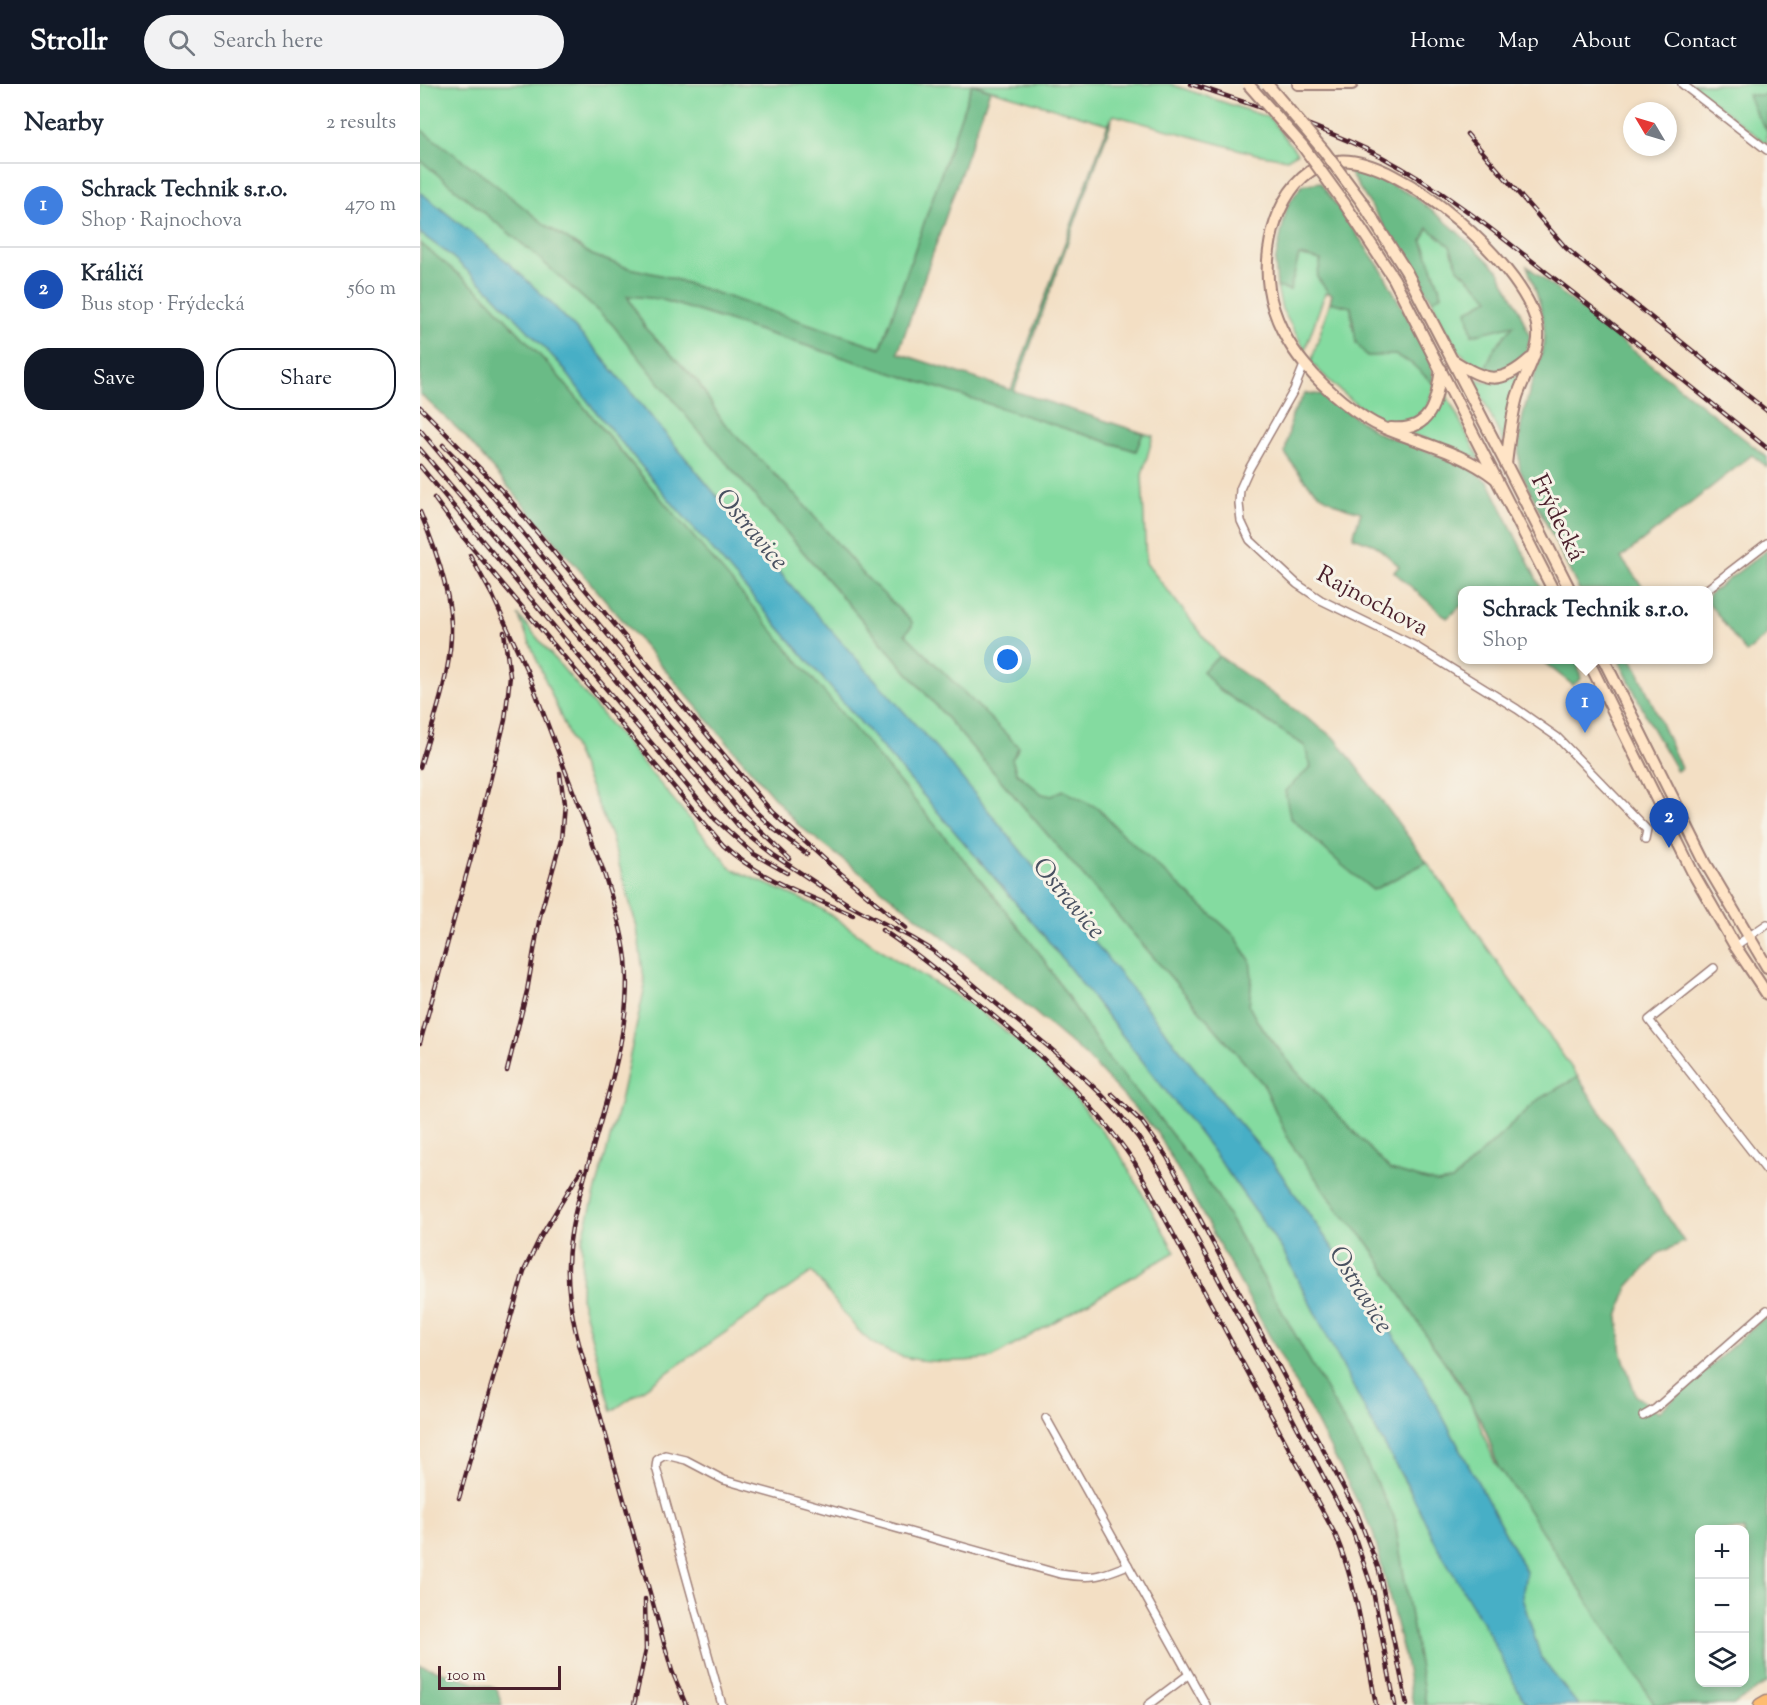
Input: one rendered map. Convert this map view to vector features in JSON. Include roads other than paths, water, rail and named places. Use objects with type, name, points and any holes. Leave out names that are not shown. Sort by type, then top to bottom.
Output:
[{"type":"main road","name":"Frýdecká","points":[[1248,84],[1302,145],[1344,202],[1394,279],[1549,586]]},
{"type":"main road","name":"Frýdecká","points":[[1267,84],[1324,151],[1362,202],[1406,271],[1567,586]]},
{"type":"main road","points":[[1298,84],[1352,84]]},
{"type":"main road","points":[[1495,478],[1464,457],[1381,427],[1346,403],[1304,365],[1284,333],[1273,305],[1268,275],[1270,241],[1280,211],[1294,188],[1316,169],[1339,161],[1364,164],[1407,184],[1439,205],[1479,240],[1516,282],[1532,311],[1539,333],[1512,417],[1506,464]]},
{"type":"main road","points":[[1453,359],[1472,372],[1491,379],[1510,375],[1533,357]]},
{"type":"main road","points":[[1381,427],[1408,428],[1425,418],[1435,399],[1441,369]]},
{"type":"main road","points":[[1590,664],[1678,843],[1735,946],[1767,994]]},
{"type":"main road","points":[[1606,664],[1705,861],[1767,967]]},
{"type":"main road","points":[[1760,1705],[1767,1701]]},
{"type":"street","points":[[1682,84],[1767,150]]},
{"type":"street","name":"Rajnochova","points":[[1304,365],[1294,390],[1242,484],[1239,512],[1247,536],[1257,548],[1298,584],[1321,600],[1415,646],[1517,709],[1557,737],[1647,830],[1645,840]]},
{"type":"street","points":[[1712,586],[1767,543]]},
{"type":"street","points":[[1735,946],[1767,924]]},
{"type":"street","points":[[1714,968],[1649,1020],[1767,1171]]},
{"type":"street","points":[[1643,1416],[1655,1409],[1767,1310]]},
{"type":"street","points":[[1046,1418],[1206,1705]]},
{"type":"street","points":[[722,1705],[656,1467],[657,1460],[665,1455],[686,1460],[724,1480],[1060,1574],[1094,1578],[1128,1565]]},
{"type":"street","points":[[1148,1705],[1188,1675]]},
{"type":"water","name":"Ostravice","points":[[420,192],[505,260],[596,350],[787,581],[947,760],[1217,1097],[1274,1164],[1417,1369],[1526,1572],[1522,1597],[1541,1658],[1578,1705],[1528,1705],[1521,1696],[1486,1628],[1438,1548],[1410,1490],[1371,1421],[1282,1249],[1210,1147],[1046,938],[673,504],[593,408],[561,365],[491,292],[450,255],[420,233]]},
{"type":"railway","points":[[1191,84],[1336,136],[1404,169],[1467,211],[1630,337],[1767,448]]},
{"type":"railway","points":[[1467,134],[1566,248],[1767,411]]},
{"type":"railway","points":[[420,407],[505,494],[772,812],[906,928]]},
{"type":"railway","points":[[420,430],[740,811],[790,859]]},
{"type":"railway","points":[[443,445],[482,484],[754,810],[775,830],[807,854]]},
{"type":"railway","points":[[420,449],[742,830],[775,856],[849,905],[932,950],[1082,1076],[1118,1112],[1134,1132],[1165,1179],[1353,1532],[1373,1591],[1395,1705]]},
{"type":"railway","points":[[420,466],[715,819],[754,854],[787,873]]},
{"type":"railway","points":[[434,498],[458,531],[723,845],[768,877],[853,915]]},
{"type":"railway","points":[[420,512],[437,557],[446,590],[451,622],[447,670],[420,767]]},
{"type":"railway","points":[[470,555],[492,595]]},
{"type":"railway","points":[[489,588],[528,673],[602,867],[624,947],[627,984],[622,1035],[573,1224],[568,1284],[574,1323],[584,1361],[672,1671],[686,1705]]},
{"type":"railway","points":[[420,1043],[472,854],[505,720],[510,676],[504,632]]},
{"type":"railway","points":[[507,1071],[527,991],[540,916],[561,840],[564,804],[560,773]]},
{"type":"railway","points":[[882,930],[1008,1027],[1054,1069],[1097,1113],[1135,1163],[1335,1534],[1350,1575],[1376,1705]]},
{"type":"railway","points":[[1112,1094],[1142,1122],[1167,1157],[1357,1513],[1379,1570],[1407,1705]]},
{"type":"railway","points":[[459,1498],[524,1271],[540,1238],[581,1170]]},
{"type":"railway","points":[[634,1705],[646,1650],[645,1599]]},
{"type":"place","name":"Schrack Technik s.r.o.","points":[[1585,733]]},
{"type":"place","name":"Králičí","points":[[1669,848]]}]
